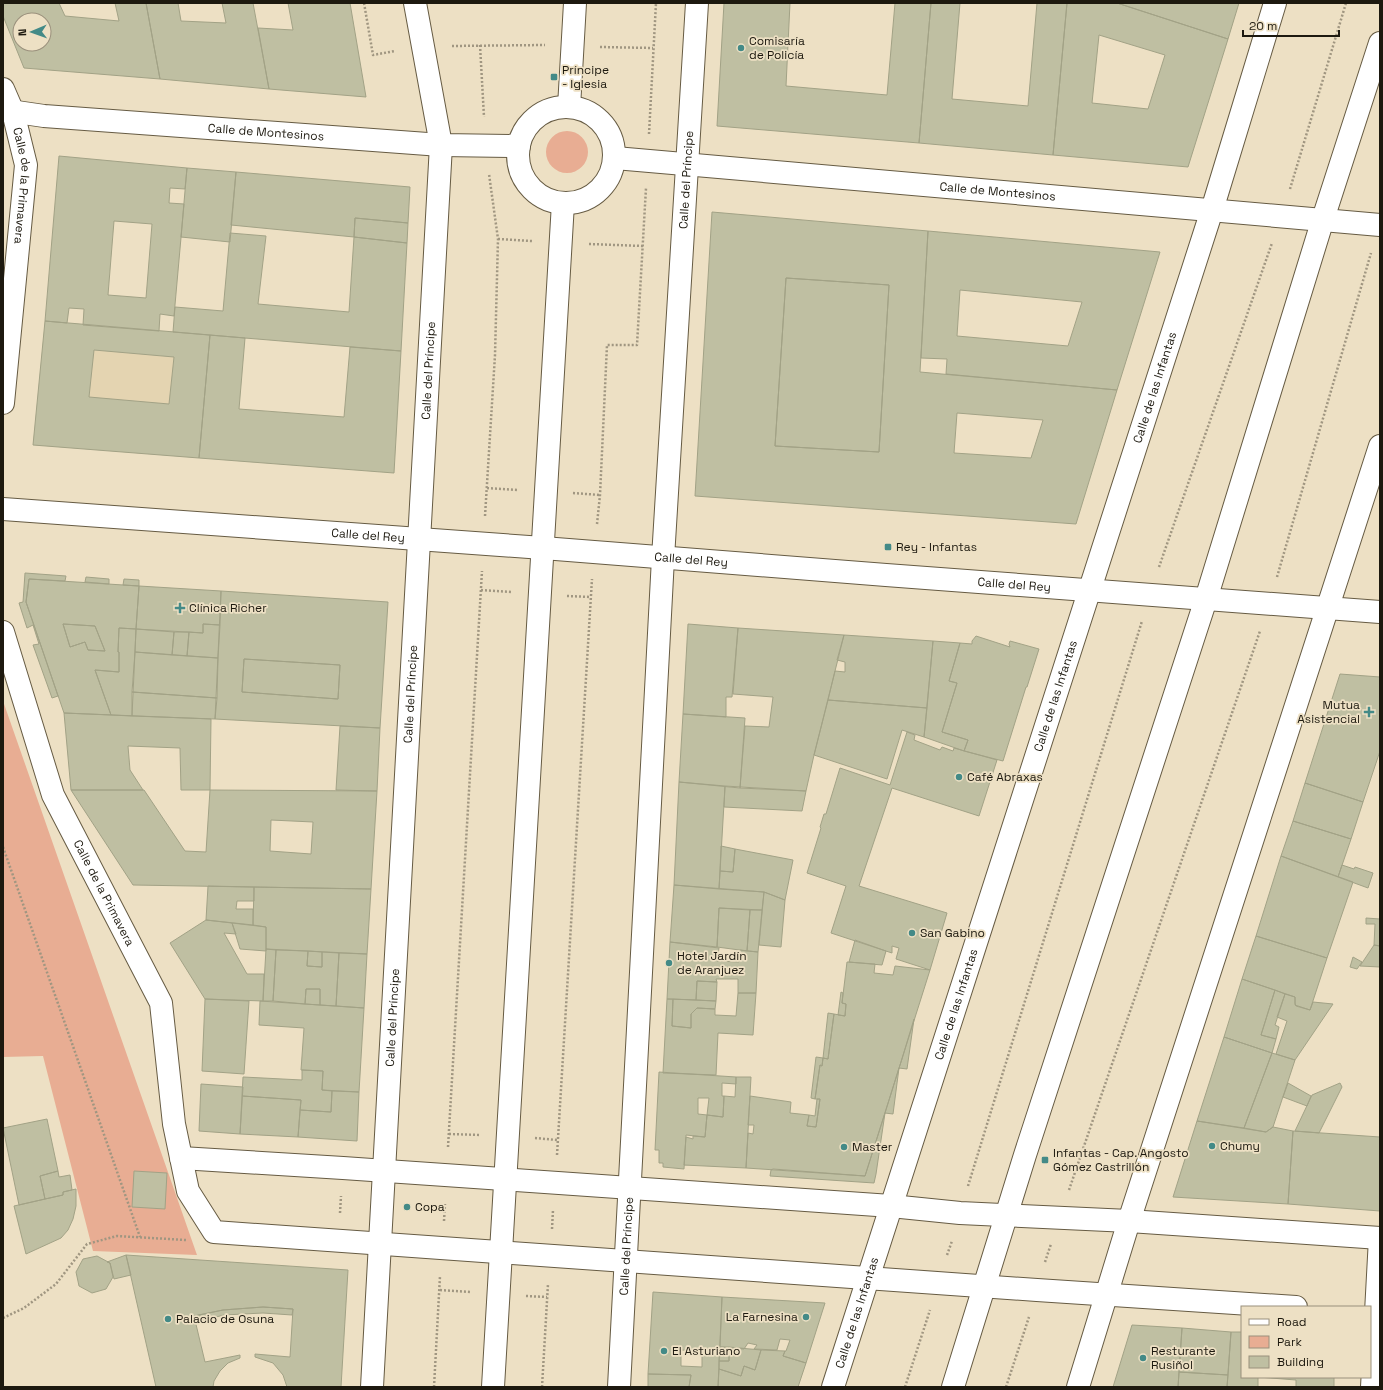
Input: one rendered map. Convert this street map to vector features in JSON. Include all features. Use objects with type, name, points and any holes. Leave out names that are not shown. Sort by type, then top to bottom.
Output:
[{"type":"street","name":"Calle del Príncipe","points":[[372,1387],[441,145],[415,3]]},
{"type":"street","points":[[569,107],[575,3]]},
{"type":"street","name":"Calle del Príncipe","points":[[619,1387],[663,558],[697,3]]},
{"type":"street","name":"Calle de las Infantas","points":[[833,1387],[1212,210],[1274,3]]},
{"type":"street","points":[[953,1387],[1006,1215],[1206,599],[1323,219],[1380,43]]},
{"type":"street","name":"Calle de la Primavera","points":[[3,89],[6,112],[26,165],[3,403]]},
{"type":"street","points":[[569,107],[584,110],[597,118],[607,129],[613,143],[614,158],[611,173],[603,186],[592,196],[578,202],[563,203],[547,199],[533,190],[524,178],[518,162],[519,146],[524,133],[532,121],[543,113],[556,108],[569,107]]},
{"type":"street","name":"Calle de Montesinos","points":[[6,112],[441,145],[519,146]]},
{"type":"street","name":"Calle de Montesinos","points":[[614,158],[1379,225]]},
{"type":"street","points":[[493,1387],[563,203]]},
{"type":"street","points":[[1078,1387],[1129,1221],[1380,446]]},
{"type":"street","name":"Calle del Rey","points":[[3,509],[542,548],[1380,612]]},
{"type":"street","name":"Calle de la Primavera","points":[[3,632],[53,795],[162,1003],[174,1124],[188,1191],[214,1232]]},
{"type":"street","points":[[181,1158],[891,1206],[960,1213],[1129,1221],[1380,1238],[1372,1387]]},
{"type":"street","points":[[214,1232],[1281,1306]]},
{"type":"path","points":[[364,3],[373,55],[423,48],[480,45],[654,48]]},
{"type":"path","points":[[542,1387],[594,552],[600,495],[607,345],[637,345],[656,3]]},
{"type":"path","points":[[905,1387],[939,1283],[1150,595],[1282,216],[1346,3]]},
{"type":"path","points":[[434,1387],[495,355],[498,239],[485,146],[480,45]]},
{"type":"path","points":[[1006,1387],[1059,1218],[1269,604],[1379,225]]},
{"type":"path","points":[[3,847],[140,1237]]},
{"type":"path","points":[[338,1241],[343,1168]]},
{"type":"path","points":[[3,1318],[24,1308],[56,1284],[87,1244],[117,1236],[196,1241],[214,1232]]},
{"type":"shaded area","points":[[45,321],[210,335],[199,458],[33,445]]},
{"type":"green space","points":[[567,131],[582,137],[588,152],[582,167],[567,173],[552,167],[546,152],[552,137]]},
{"type":"green space","points":[[3,701],[197,1255],[93,1251],[43,1056],[3,1057]]},
{"type":"building","points":[[3,3],[59,3],[65,16],[119,21],[115,3],[146,3],[160,79],[24,68],[18,52],[52,52],[52,12],[12,12],[12,38],[3,16]]},
{"type":"building","points":[[146,3],[178,3],[181,21],[226,23],[222,3],[253,3],[269,89],[160,79]]},
{"type":"building","points":[[288,3],[350,3],[366,97],[269,89],[258,28],[293,30]]},
{"type":"building","points":[[724,3],[790,3],[786,86],[887,95],[895,3],[931,3],[919,143],[717,126]]},
{"type":"building","points":[[931,3],[960,3],[952,99],[1028,106],[1037,3],[1067,3],[1053,155],[919,143]]},
{"type":"building","points":[[1067,3],[1117,3],[1228,39],[1188,167],[1053,155]],"holes":[[[1099,35],[1165,55],[1148,109],[1092,103]]]},
{"type":"building","points":[[1117,3],[1239,3],[1228,39]]},
{"type":"building","points":[[59,156],[187,168],[185,189],[170,188],[169,203],[184,204],[174,316],[160,314],[159,331],[83,325],[84,309],[69,308],[67,323],[45,321]],"holes":[[[114,221],[152,224],[146,298],[108,295]]]},
{"type":"building","points":[[187,168],[236,172],[230,242],[181,237]]},
{"type":"building","points":[[236,172],[410,187],[408,223],[355,218],[354,237],[231,225]]},
{"type":"building","points":[[712,212],[928,231],[920,372],[1117,390],[1076,524],[695,496]],"holes":[[[786,278],[889,285],[879,452],[775,446]],[[957,413],[1043,420],[1031,458],[954,453]]]},
{"type":"building","points":[[355,218],[408,223],[407,243],[354,237]]},
{"type":"building","points":[[928,231],[1160,252],[1117,390],[946,374],[947,359],[921,358]],"holes":[[[960,290],[1082,302],[1068,346],[957,336]]]},
{"type":"building","points":[[230,233],[266,236],[258,304],[349,312],[354,237],[407,243],[401,351],[173,332],[175,307],[223,311]]},
{"type":"building","points":[[786,278],[889,285],[879,452],[775,446]]},
{"type":"building","points":[[45,321],[210,335],[199,458],[33,445]],"holes":[[[94,350],[174,357],[169,404],[89,397]]]},
{"type":"building","points":[[210,335],[245,338],[239,409],[344,417],[350,347],[401,351],[394,473],[199,458]]},
{"type":"building","points":[[25,573],[66,576],[65,581],[29,579],[26,602],[58,696],[52,698],[33,645],[39,644],[33,625],[27,628],[19,603],[23,602]]},
{"type":"building","points":[[86,577],[109,579],[109,584],[85,582]]},
{"type":"building","points":[[29,579],[139,586],[136,629],[119,628],[119,672],[95,670],[111,715],[64,713],[26,602]],"holes":[[[63,624],[95,626],[105,651],[88,650],[85,642],[70,647]]]},
{"type":"building","points":[[124,579],[139,580],[139,586],[123,585]]},
{"type":"building","points":[[139,586],[221,591],[220,625],[203,624],[203,633],[136,629]]},
{"type":"building","points":[[221,591],[388,602],[380,728],[215,719]],"holes":[[[244,659],[340,665],[338,699],[242,692]]]},
{"type":"building","points":[[63,624],[95,626],[105,651],[88,650],[85,642],[70,647]]},
{"type":"building","points":[[203,624],[220,625],[218,658],[187,656],[189,632],[203,633]]},
{"type":"building","points":[[688,624],[738,628],[732,697],[726,697],[726,717],[683,714]]},
{"type":"building","points":[[119,628],[136,629],[132,716],[111,715],[95,670],[119,672]]},
{"type":"building","points":[[738,628],[844,635],[806,791],[740,788],[745,726],[769,727],[773,697],[733,694]]},
{"type":"building","points":[[136,629],[174,632],[172,655],[135,652]]},
{"type":"building","points":[[174,632],[189,632],[187,656],[172,655]]},
{"type":"building","points":[[844,635],[933,641],[927,708],[828,700],[835,671],[845,672],[845,662],[837,660]]},
{"type":"building","points":[[976,636],[1010,647],[1010,641],[1039,649],[1003,761],[964,751],[968,740],[942,732],[957,683],[949,681],[960,643],[972,644],[972,641]]},
{"type":"building","points":[[933,641],[960,643],[949,681],[957,683],[942,732],[968,740],[964,751],[924,737]]},
{"type":"building","points":[[135,652],[218,658],[217,698],[132,692]]},
{"type":"building","points":[[244,659],[340,665],[338,699],[242,692]]},
{"type":"building","points":[[1340,674],[1380,677],[1380,751],[1363,802],[1305,783]]},
{"type":"building","points":[[132,692],[217,698],[215,719],[132,716]]},
{"type":"building","points":[[828,700],[927,708],[924,737],[902,730],[887,779],[814,755]]},
{"type":"building","points":[[64,713],[211,719],[210,790],[181,790],[180,748],[128,746],[130,770],[143,790],[71,790]]},
{"type":"building","points":[[683,714],[745,718],[740,788],[679,782]]},
{"type":"building","points":[[340,726],[380,728],[377,791],[336,790]]},
{"type":"building","points":[[907,732],[915,735],[914,740],[940,750],[942,747],[953,751],[954,748],[997,760],[979,816],[892,788],[859,886],[947,913],[930,970],[896,959],[899,948],[892,946],[892,953],[831,933],[846,886],[807,873],[824,814],[826,814],[840,768],[890,785]]},
{"type":"building","points":[[679,782],[725,786],[719,889],[674,885]]},
{"type":"building","points":[[1305,783],[1363,802],[1351,839],[1293,821]]},
{"type":"building","points":[[725,786],[806,791],[802,811],[724,807]]},
{"type":"building","points":[[71,790],[144,790],[185,851],[206,852],[210,790],[377,791],[371,889],[133,885]],"holes":[[[271,820],[313,822],[311,854],[270,851]]]},
{"type":"building","points":[[1293,821],[1351,839],[1338,877],[1281,856]]},
{"type":"building","points":[[721,846],[735,849],[733,872],[720,871]]},
{"type":"building","points":[[735,849],[793,860],[785,900],[764,892],[719,889],[720,871],[733,872]]},
{"type":"building","points":[[1281,856],[1353,882],[1327,958],[1256,936]]},
{"type":"building","points":[[1342,865],[1354,869],[1355,867],[1373,873],[1368,888],[1338,877]]},
{"type":"building","points":[[674,885],[764,892],[762,910],[719,908],[717,947],[670,942]]},
{"type":"building","points":[[208,886],[254,887],[254,901],[237,901],[236,909],[253,909],[253,925],[206,920]]},
{"type":"building","points":[[254,887],[371,889],[367,954],[266,949],[266,927],[253,925]]},
{"type":"building","points":[[764,892],[785,900],[781,947],[759,945]]},
{"type":"building","points":[[719,908],[750,910],[747,951],[717,947]]},
{"type":"building","points":[[750,910],[762,910],[758,952],[747,951]]},
{"type":"building","points":[[1366,918],[1380,919],[1380,946],[1374,945],[1375,924],[1366,924]]},
{"type":"building","points":[[206,920],[232,923],[236,934],[224,933],[247,974],[264,974],[263,1001],[205,999],[170,943]]},
{"type":"building","points":[[232,923],[266,927],[266,951],[240,949]]},
{"type":"building","points":[[1256,936],[1327,958],[1310,1010],[1295,1005],[1295,997],[1242,979]]},
{"type":"building","points":[[855,940],[886,951],[882,965],[849,962]]},
{"type":"building","points":[[670,942],[719,948],[717,961],[739,962],[740,950],[758,952],[756,993],[738,993],[738,979],[716,979],[717,982],[697,981],[696,1000],[667,999]]},
{"type":"building","points":[[1374,945],[1380,946],[1380,967],[1360,966]]},
{"type":"building","points":[[266,949],[276,950],[273,1001],[263,1001]]},
{"type":"building","points":[[276,950],[308,951],[307,966],[322,967],[322,952],[339,953],[336,1006],[320,1005],[320,989],[306,989],[305,1004],[273,1001]]},
{"type":"building","points":[[308,951],[322,952],[322,967],[307,966]]},
{"type":"building","points":[[339,953],[367,954],[364,1008],[336,1006]]},
{"type":"building","points":[[1353,957],[1362,962],[1357,969],[1350,967]]},
{"type":"building","points":[[847,962],[875,964],[874,973],[893,975],[895,966],[930,970],[865,1176],[746,1168],[748,1133],[753,1134],[754,1125],[748,1125],[750,1096],[791,1102],[790,1113],[809,1115],[807,1126],[816,1127],[820,1099],[815,1099],[820,1065],[822,1066],[823,1058],[828,1059],[834,1014],[845,1016],[846,1004],[842,1003]]},
{"type":"building","points":[[1242,979],[1275,990],[1261,1035],[1276,1039],[1272,1053],[1224,1037]]},
{"type":"building","points":[[697,981],[717,982],[716,1001],[696,1000]]},
{"type":"building","points":[[306,989],[320,989],[320,1005],[305,1004]]},
{"type":"building","points":[[1275,990],[1285,994],[1275,1025],[1279,1027],[1276,1039],[1261,1035]]},
{"type":"building","points":[[841,992],[843,993],[842,1003],[846,1004],[845,1016],[838,1015]]},
{"type":"building","points":[[738,993],[756,993],[753,1035],[718,1033],[716,1075],[663,1073],[667,999],[673,999],[672,1026],[691,1028],[691,1014],[697,1008],[715,1009],[715,1015],[736,1016]]},
{"type":"building","points":[[1285,994],[1295,997],[1296,1006],[1310,1010],[1313,1002],[1333,1004],[1295,1060],[1276,1054],[1287,1021],[1277,1017]]},
{"type":"building","points":[[205,999],[249,1001],[244,1074],[202,1071]]},
{"type":"building","points":[[673,999],[716,1001],[715,1009],[697,1008],[691,1014],[691,1028],[672,1026]]},
{"type":"building","points":[[260,1001],[364,1008],[359,1092],[322,1090],[323,1071],[301,1070],[304,1028],[259,1025]]},
{"type":"building","points":[[828,1013],[834,1014],[828,1059],[823,1058]]},
{"type":"building","points":[[914,1019],[907,1069],[899,1068],[901,1062]]},
{"type":"building","points":[[1224,1037],[1272,1053],[1244,1128],[1197,1121]]},
{"type":"building","points":[[1272,1053],[1295,1060],[1273,1127],[1266,1132],[1244,1128]]},
{"type":"building","points":[[816,1057],[823,1058],[822,1066],[820,1065],[815,1099],[811,1098]]},
{"type":"building","points":[[899,1068],[893,1114],[885,1113],[890,1097]]},
{"type":"building","points":[[302,1070],[323,1071],[322,1090],[332,1091],[331,1112],[300,1110],[301,1100],[242,1096],[243,1077],[302,1080]]},
{"type":"building","points":[[659,1072],[736,1077],[736,1084],[722,1083],[722,1096],[724,1096],[723,1117],[707,1115],[705,1137],[686,1135],[684,1169],[663,1167],[663,1163],[659,1163],[659,1150],[655,1150]],"holes":[[[698,1098],[709,1098],[707,1115],[698,1114]]]},
{"type":"building","points":[[736,1077],[751,1077],[746,1168],[684,1165],[686,1137],[693,1139],[693,1136],[705,1137],[707,1115],[723,1117],[724,1096],[735,1097]]},
{"type":"building","points":[[1288,1083],[1311,1096],[1307,1106],[1283,1097]]},
{"type":"building","points":[[1340,1083],[1342,1087],[1319,1133],[1295,1131],[1312,1095]]},
{"type":"building","points":[[201,1084],[243,1087],[240,1134],[199,1131]]},
{"type":"building","points":[[332,1091],[359,1092],[357,1141],[298,1137],[300,1110],[331,1112]]},
{"type":"building","points":[[242,1096],[301,1100],[298,1137],[240,1134]]},
{"type":"building","points":[[817,1099],[820,1099],[816,1127],[807,1126],[809,1115],[815,1116]]},
{"type":"building","points":[[885,1113],[874,1183],[770,1176],[771,1170],[773,1169],[865,1176]]},
{"type":"building","points":[[47,1119],[58,1171],[40,1176],[45,1199],[19,1205],[3,1128]]},
{"type":"building","points":[[1197,1121],[1266,1132],[1273,1127],[1293,1131],[1288,1204],[1173,1197]]},
{"type":"building","points":[[1293,1131],[1380,1137],[1380,1211],[1288,1204]]},
{"type":"building","points":[[58,1171],[59,1177],[70,1175],[72,1190],[63,1192],[63,1195],[45,1199],[40,1176]]},
{"type":"building","points":[[134,1171],[167,1173],[165,1209],[132,1207]]},
{"type":"building","points":[[76,1189],[76,1206],[73,1219],[68,1230],[61,1238],[26,1254],[14,1206],[63,1195],[63,1192]]},
{"type":"building","name":"Palacio de Osuna","points":[[126,1255],[348,1270],[341,1387],[287,1387],[283,1375],[273,1363],[255,1357],[255,1354],[290,1357],[293,1309],[263,1307],[223,1310],[194,1316],[205,1362],[240,1355],[240,1358],[228,1363],[220,1371],[214,1381],[213,1387],[156,1387]]},
{"type":"building","points":[[126,1255],[131,1275],[114,1279],[110,1263],[107,1262]]},
{"type":"building","points":[[97,1256],[110,1263],[113,1277],[106,1289],[92,1293],[79,1286],[76,1272],[83,1259]]},
{"type":"building","points":[[653,1292],[722,1297],[718,1387],[689,1387],[691,1375],[648,1374]],"holes":[[[681,1350],[702,1351],[702,1367],[681,1366]]]},
{"type":"building","points":[[722,1297],[825,1303],[806,1363],[783,1356],[790,1340],[780,1339],[777,1350],[754,1349],[757,1345],[748,1343],[744,1349],[720,1347]]},
{"type":"building","points":[[263,1307],[293,1309],[292,1315],[263,1313],[224,1315],[196,1322],[194,1316],[223,1310]]},
{"type":"building","points":[[1132,1325],[1182,1328],[1178,1387],[1113,1387]]},
{"type":"building","points":[[1182,1328],[1231,1332],[1228,1375],[1179,1372]]},
{"type":"building","points":[[1231,1332],[1241,1332],[1241,1378],[1258,1378],[1258,1387],[1227,1387]]},
{"type":"building","points":[[720,1347],[729,1347],[729,1361],[719,1361]]},
{"type":"building","points":[[729,1347],[761,1350],[755,1370],[744,1366],[741,1376],[719,1369],[719,1361],[729,1361]]},
{"type":"building","points":[[761,1350],[785,1351],[783,1356],[806,1363],[798,1387],[718,1387],[719,1369],[741,1376],[744,1366],[755,1370]]},
{"type":"building","points":[[1179,1372],[1228,1375],[1227,1387],[1178,1387]]},
{"type":"building","points":[[648,1374],[691,1375],[689,1387],[648,1387]]},
{"type":"building","points":[[1271,1378],[1334,1378],[1334,1387],[1296,1387],[1296,1380]]},
{"type":"place","name":"Comisaría de Policía","points":[[741,48]]},
{"type":"place","name":"Príncipe - Iglesia","points":[[554,77]]},
{"type":"place","name":"Rey - Infantas","points":[[888,547]]},
{"type":"place","name":"Clínica Richer","points":[[180,608]]},
{"type":"place","name":"Mutua Asistencial","points":[[1369,712]]},
{"type":"place","name":"Café Abraxas","points":[[959,777]]},
{"type":"place","name":"San Gabino","points":[[912,933]]},
{"type":"place","name":"Hotel Jardín de Aranjuez","points":[[669,963]]},
{"type":"place","name":"Chumy","points":[[1212,1146]]},
{"type":"place","name":"Master","points":[[844,1147]]},
{"type":"place","name":"Infantas - Cap. Angosto Gómez Castrillón","points":[[1045,1160]]},
{"type":"place","name":"Copa","points":[[407,1207]]},
{"type":"place","name":"La Farnesina","points":[[806,1317]]},
{"type":"place","name":"Palacio de Osuna","points":[[168,1319]]},
{"type":"place","name":"El Asturiano","points":[[664,1351]]},
{"type":"place","name":"Resturante Rusiñol","points":[[1143,1358]]}]
